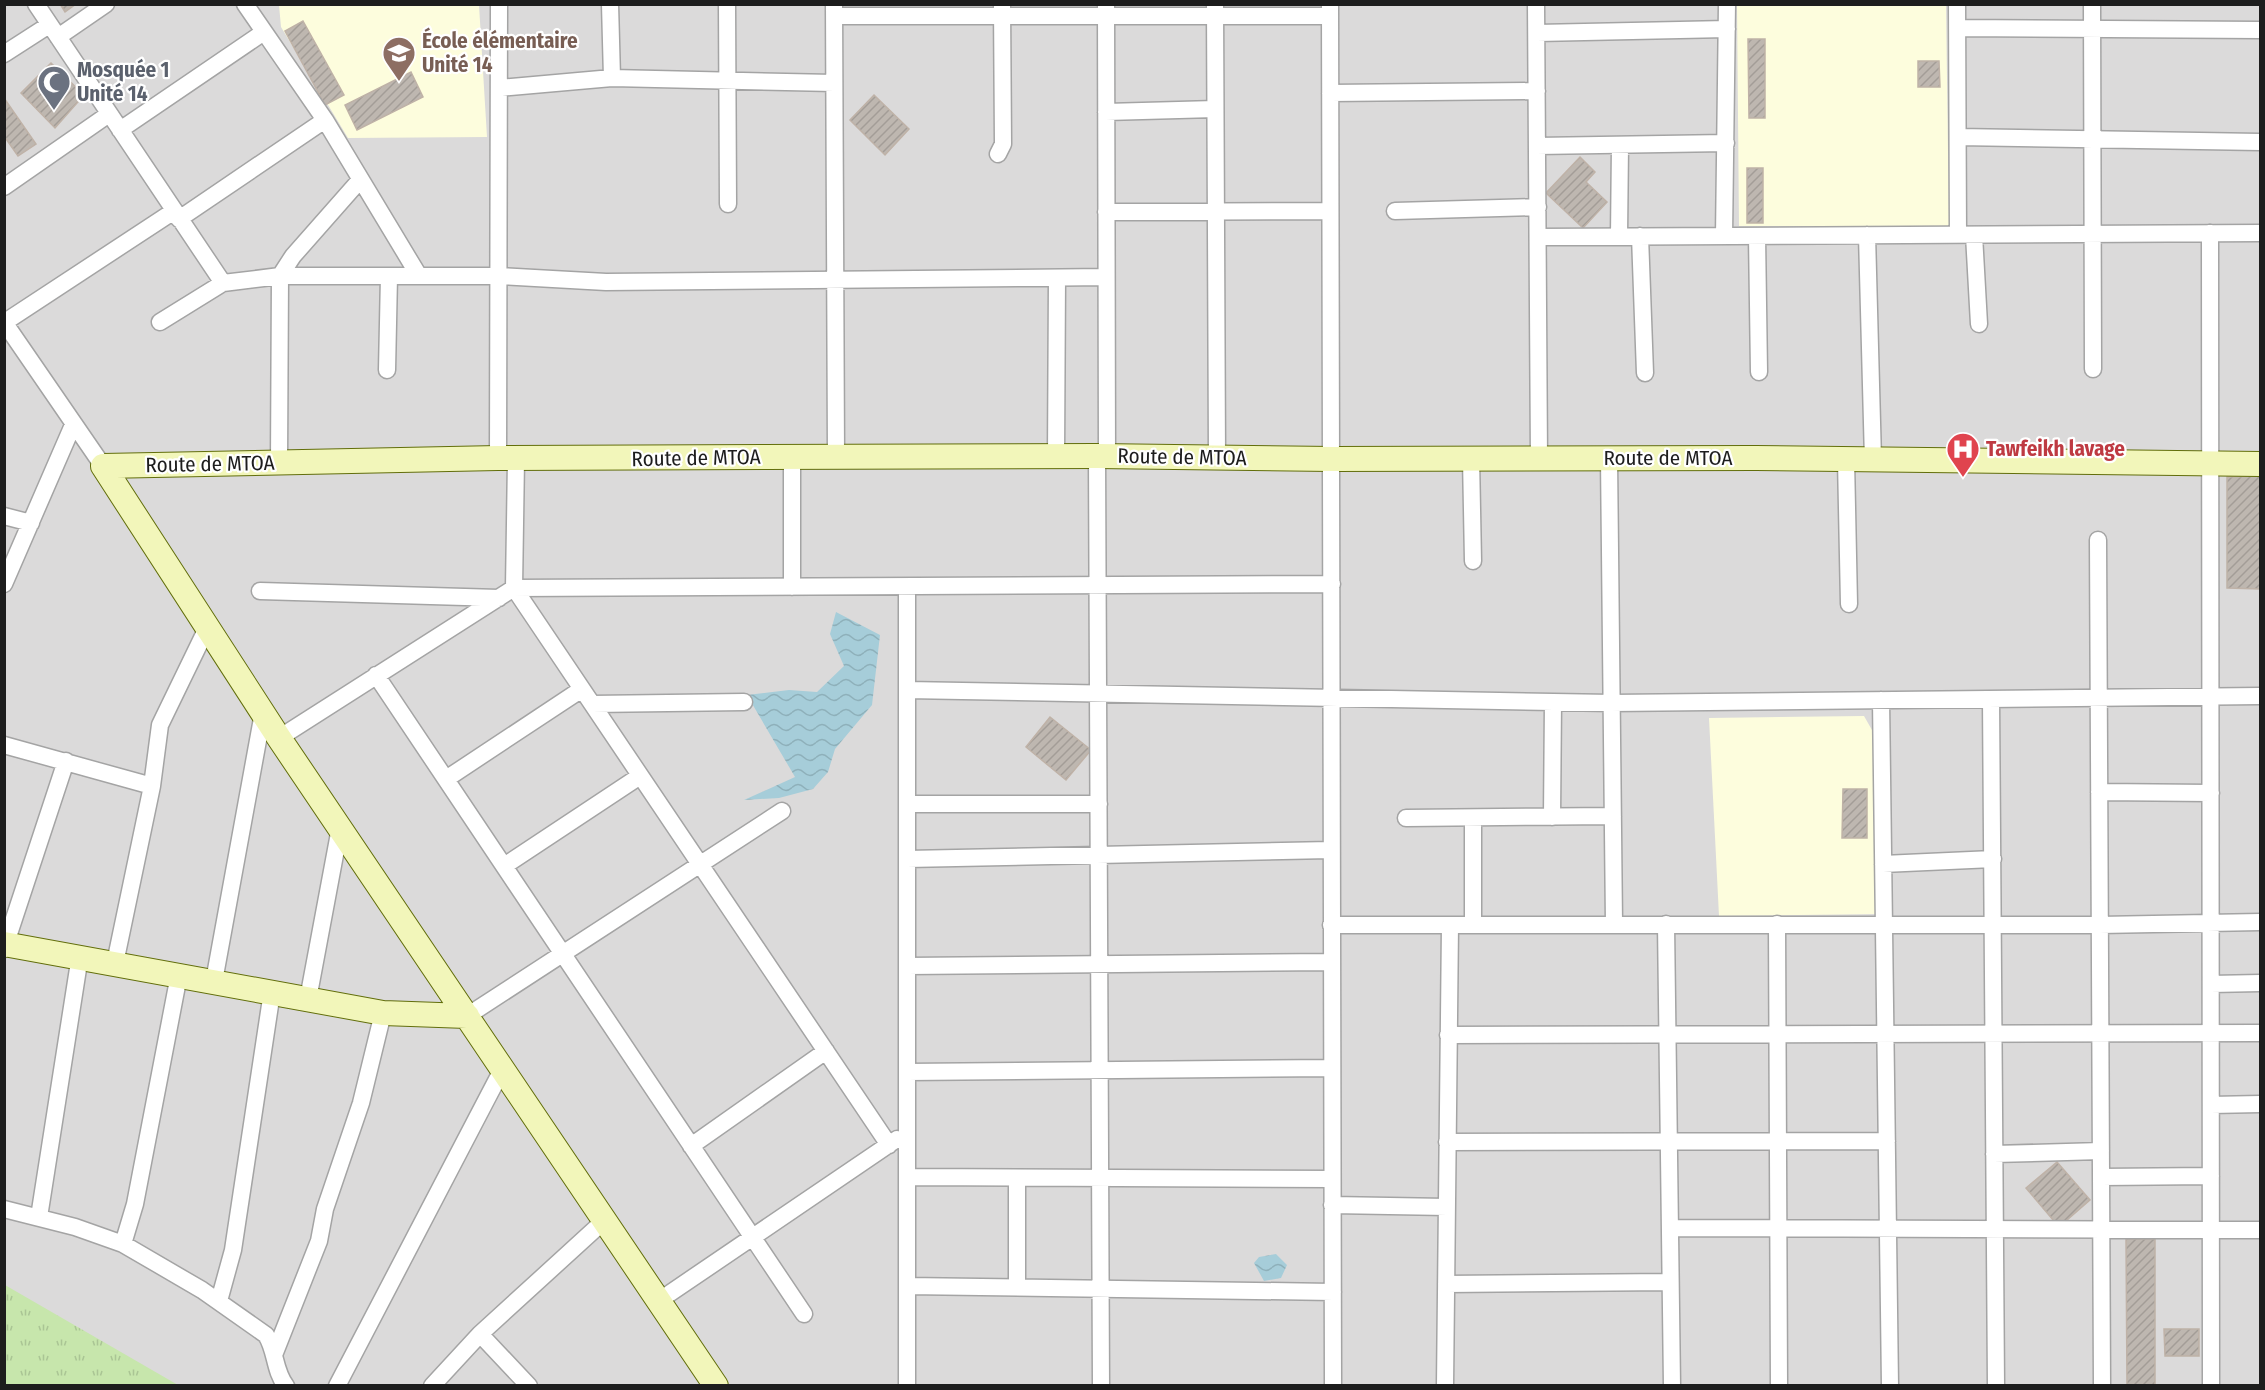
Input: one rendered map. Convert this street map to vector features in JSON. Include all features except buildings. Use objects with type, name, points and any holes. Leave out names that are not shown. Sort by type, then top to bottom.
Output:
[{"type":"street","points":[[36,4],[223,283]]},
{"type":"street","points":[[4,54],[106,4]]},
{"type":"street","points":[[245,4],[325,120],[419,276]]},
{"type":"street","points":[[499,4],[500,276],[514,588],[889,1145]]},
{"type":"street","points":[[610,4],[612,78]]},
{"type":"street","points":[[727,4],[728,204]]},
{"type":"street","points":[[1536,4],[1539,459]]},
{"type":"street","points":[[1724,236],[1727,4]]},
{"type":"street","points":[[1957,4],[1958,137],[1966,235],[1979,324]]},
{"type":"street","points":[[2092,4],[2092,369]]},
{"type":"street","points":[[836,456],[834,10],[1330,10],[1332,459],[1330,850],[1333,1386]]},
{"type":"street","points":[[998,154],[1003,144],[1002,10]]},
{"type":"street","points":[[1101,1386],[1098,586],[1106,277],[1106,10]]},
{"type":"street","points":[[1215,10],[1217,457]]},
{"type":"street","points":[[1957,28],[2260,30]]},
{"type":"street","points":[[1537,33],[1727,29]]},
{"type":"street","points":[[120,130],[264,32]]},
{"type":"street","points":[[499,88],[612,78],[726,83],[834,83]]},
{"type":"street","points":[[1330,93],[1537,91]]},
{"type":"street","points":[[1106,112],[1215,109]]},
{"type":"street","points":[[4,187],[109,114]]},
{"type":"street","points":[[325,120],[5,322],[103,466],[279,738],[606,1219],[716,1386]]},
{"type":"street","points":[[1958,137],[2260,142]]},
{"type":"street","points":[[1537,146],[1726,143]]},
{"type":"street","points":[[1619,237],[1620,145]]},
{"type":"street","points":[[279,462],[280,276],[293,256],[360,180]]},
{"type":"street","points":[[1395,211],[1538,207]]},
{"type":"street","points":[[1106,212],[1330,211]]},
{"type":"street","points":[[2210,233],[2211,1386]]},
{"type":"street","points":[[1538,237],[2260,233]]},
{"type":"street","points":[[1867,235],[1873,460]]},
{"type":"street","points":[[1640,236],[1644,373]]},
{"type":"street","points":[[1757,236],[1759,372]]},
{"type":"street","points":[[160,322],[223,283],[280,276],[500,276],[606,282],[1106,277]]},
{"type":"street","points":[[387,370],[389,276]]},
{"type":"street","points":[[1056,456],[1057,278]]},
{"type":"street","points":[[4,584],[73,425]]},
{"type":"street","name":"Route de MTOA","points":[[103,466],[507,458],[836,456],[1609,458],[2260,464]]},
{"type":"street","points":[[792,457],[792,587]]},
{"type":"street","points":[[1609,458],[1614,924]]},
{"type":"street","points":[[1471,459],[1473,561]]},
{"type":"street","points":[[1846,460],[1849,604]]},
{"type":"street","points":[[4,516],[31,523]]},
{"type":"street","points":[[2098,540],[2102,1386]]},
{"type":"street","points":[[279,738],[514,588],[1332,585]]},
{"type":"street","points":[[907,586],[907,1386]]},
{"type":"street","points":[[261,591],[499,598]]},
{"type":"street","points":[[115,963],[152,786],[159,725],[207,628]]},
{"type":"street","points":[[376,675],[804,1314]]},
{"type":"street","points":[[446,779],[582,688]]},
{"type":"street","points":[[907,690],[1612,703],[2260,696]]},
{"type":"street","points":[[1991,699],[1996,1386]]},
{"type":"street","points":[[1881,700],[1890,1386]]},
{"type":"street","points":[[592,704],[744,702]]},
{"type":"street","points":[[1552,817],[1553,702]]},
{"type":"street","points":[[214,981],[263,713]]},
{"type":"street","points":[[4,745],[152,786]]},
{"type":"street","points":[[66,761],[5,945],[383,1013],[467,1016],[782,811]]},
{"type":"street","points":[[504,866],[640,776]]},
{"type":"street","points":[[2099,792],[2211,793]]},
{"type":"street","points":[[907,804],[1099,804]]},
{"type":"street","points":[[1406,818],[1613,816]]},
{"type":"street","points":[[1473,819],[1473,925]]},
{"type":"street","points":[[308,999],[340,828]]},
{"type":"street","points":[[907,860],[1330,850]]},
{"type":"street","points":[[1883,864],[1992,859]]},
{"type":"street","points":[[1331,925],[2100,925],[2260,922]]},
{"type":"street","points":[[1666,924],[1672,1386]]},
{"type":"street","points":[[1777,924],[1779,1386]]},
{"type":"street","points":[[1445,1386],[1450,925]]},
{"type":"street","points":[[39,1217],[80,957]]},
{"type":"street","points":[[907,966],[1331,962]]},
{"type":"street","points":[[123,1244],[135,1204],[179,975]]},
{"type":"street","points":[[2211,984],[2260,983]]},
{"type":"street","points":[[219,1301],[233,1250],[272,992]]},
{"type":"street","points":[[274,1355],[319,1241],[325,1209],[361,1103],[383,1013]]},
{"type":"street","points":[[1448,1035],[2260,1034]]},
{"type":"street","points":[[691,1146],[825,1051]]},
{"type":"street","points":[[337,1386],[503,1068]]},
{"type":"street","points":[[907,1072],[1332,1068]]},
{"type":"street","points":[[2211,1104],[2260,1104]]},
{"type":"street","points":[[660,1300],[907,1133]]},
{"type":"street","points":[[1447,1142],[1887,1141]]},
{"type":"street","points":[[1994,1154],[2101,1151]]},
{"type":"street","points":[[2101,1177],[2211,1176]]},
{"type":"street","points":[[907,1177],[1332,1179]]},
{"type":"street","points":[[1017,1178],[1017,1287]]},
{"type":"street","points":[[1332,1206],[1447,1207]]},
{"type":"street","points":[[4,1209],[39,1217],[123,1244],[219,1301],[266,1335],[280,1377],[286,1386]]},
{"type":"street","points":[[432,1386],[480,1334],[606,1219]]},
{"type":"street","points":[[1670,1228],[2260,1230]]},
{"type":"street","points":[[1446,1284],[1670,1282]]},
{"type":"street","points":[[907,1286],[1333,1292]]},
{"type":"street","points":[[480,1334],[529,1386]]},
{"type":"shaded area","points":[[5,5],[2260,5],[2260,1385],[5,1385]]},
{"type":"shaded area","name":"École élémentaire Unité 14","points":[[279,5],[479,5],[487,137],[348,138],[281,27]]},
{"type":"shaded area","points":[[1737,5],[1946,5],[1949,226],[1739,226]]},
{"type":"shaded area","points":[[1864,716],[1876,737],[1879,914],[1719,916],[1709,718]]},
{"type":"green space","points":[[5,1285],[178,1385],[5,1385]]},
{"type":"water","points":[[836,612],[880,635],[872,705],[835,749],[828,772],[813,789],[779,798],[744,800],[795,777],[747,695],[789,690],[817,692],[844,666],[830,634]]},
{"type":"water","points":[[1276,1254],[1287,1265],[1281,1278],[1264,1281],[1254,1263],[1259,1257]]},
{"type":"place","name":"École élémentaire Unité 14","points":[[399,82]]},
{"type":"place","name":"Mosquée 1 Unité 14","points":[[54,111]]},
{"type":"place","name":"Tawfeikh lavage","points":[[1963,478]]}]
